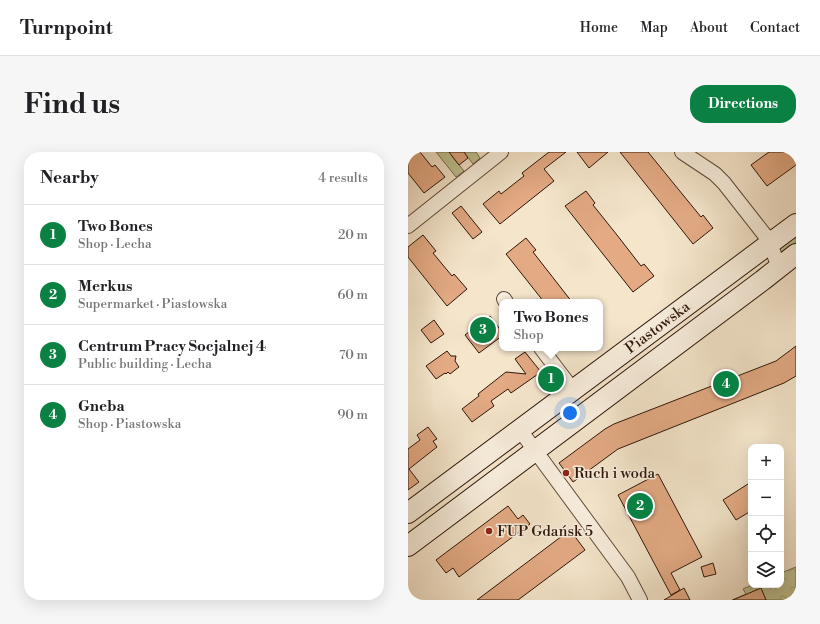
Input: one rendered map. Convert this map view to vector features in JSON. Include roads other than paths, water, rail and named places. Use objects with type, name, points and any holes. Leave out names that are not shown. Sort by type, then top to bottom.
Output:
[{"type":"street","points":[[408,226],[501,152]]},
{"type":"street","points":[[682,152],[715,174],[724,183],[764,234],[770,244],[779,268]]},
{"type":"street","name":"Piastowska","points":[[408,513],[796,224]]},
{"type":"street","name":"Piastowska","points":[[408,546],[796,254]]},
{"type":"street","points":[[543,351],[573,390]]},
{"type":"street","points":[[520,430],[628,577],[640,600]]},
{"type":"place","name":"Centrum Pracy Socjalnej 4","points":[[483,330]]},
{"type":"place","name":"Two Bones","points":[[551,379]]},
{"type":"place","name":"Gneba","points":[[726,384]]},
{"type":"place","name":"Ruch i woda","points":[[566,473]]},
{"type":"place","name":"Merkus","points":[[640,506]]},
{"type":"place","name":"FUP Gdańsk 5","points":[[489,531]]}]
